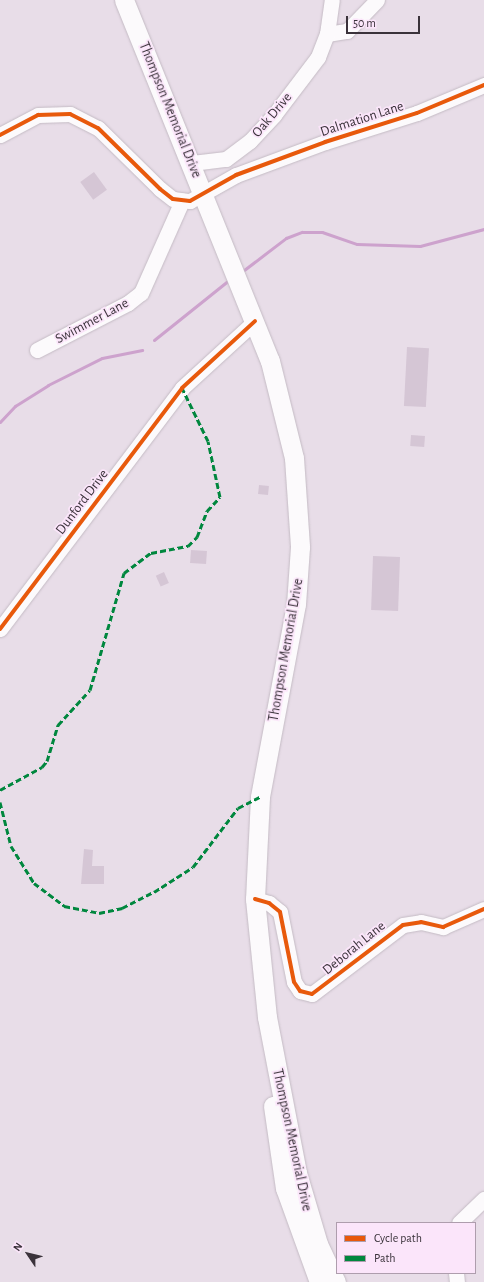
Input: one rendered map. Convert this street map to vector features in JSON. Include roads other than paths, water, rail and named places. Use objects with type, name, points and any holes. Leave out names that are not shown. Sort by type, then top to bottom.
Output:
[{"type":"main road","name":"Thompson Memorial Drive","points":[[124,0],[192,163],[255,321],[288,422],[298,491],[300,547],[296,604],[260,797],[254,899],[267,1017],[303,1199],[336,1282]]},
{"type":"main road","name":"Thompson Memorial Drive","points":[[267,1017],[266,1047],[280,1163],[296,1227],[319,1282]]},
{"type":"street","name":"Oak Drive","points":[[192,163],[226,159],[250,142],[318,57],[327,34],[332,0]]},
{"type":"street","points":[[327,34],[347,31],[377,0]]},
{"type":"street","name":"Dalmation Lane","points":[[205,195],[221,182],[236,175],[325,142],[417,113],[484,85]]},
{"type":"street","points":[[0,135],[43,114],[61,113],[83,119],[103,133],[160,190],[182,201],[205,195]]},
{"type":"street","name":"Swimmer Lane","points":[[37,350],[128,303],[141,293],[182,201]]},
{"type":"street","name":"Dunford Drive","points":[[0,629],[182,388],[255,321]]},
{"type":"street","name":"Deborah Lane","points":[[254,899],[269,903],[280,912],[294,982],[300,991],[312,994],[403,925],[421,922],[443,927],[484,909]]},
{"type":"street","points":[[460,1222],[484,1199]]},
{"type":"waterway","points":[[244,270],[286,238],[302,232],[322,232],[357,244],[420,246],[484,229]]},
{"type":"waterway","points":[[154,340],[229,280]]},
{"type":"waterway","points":[[0,422],[15,406],[48,385],[102,358],[142,350]]}]
